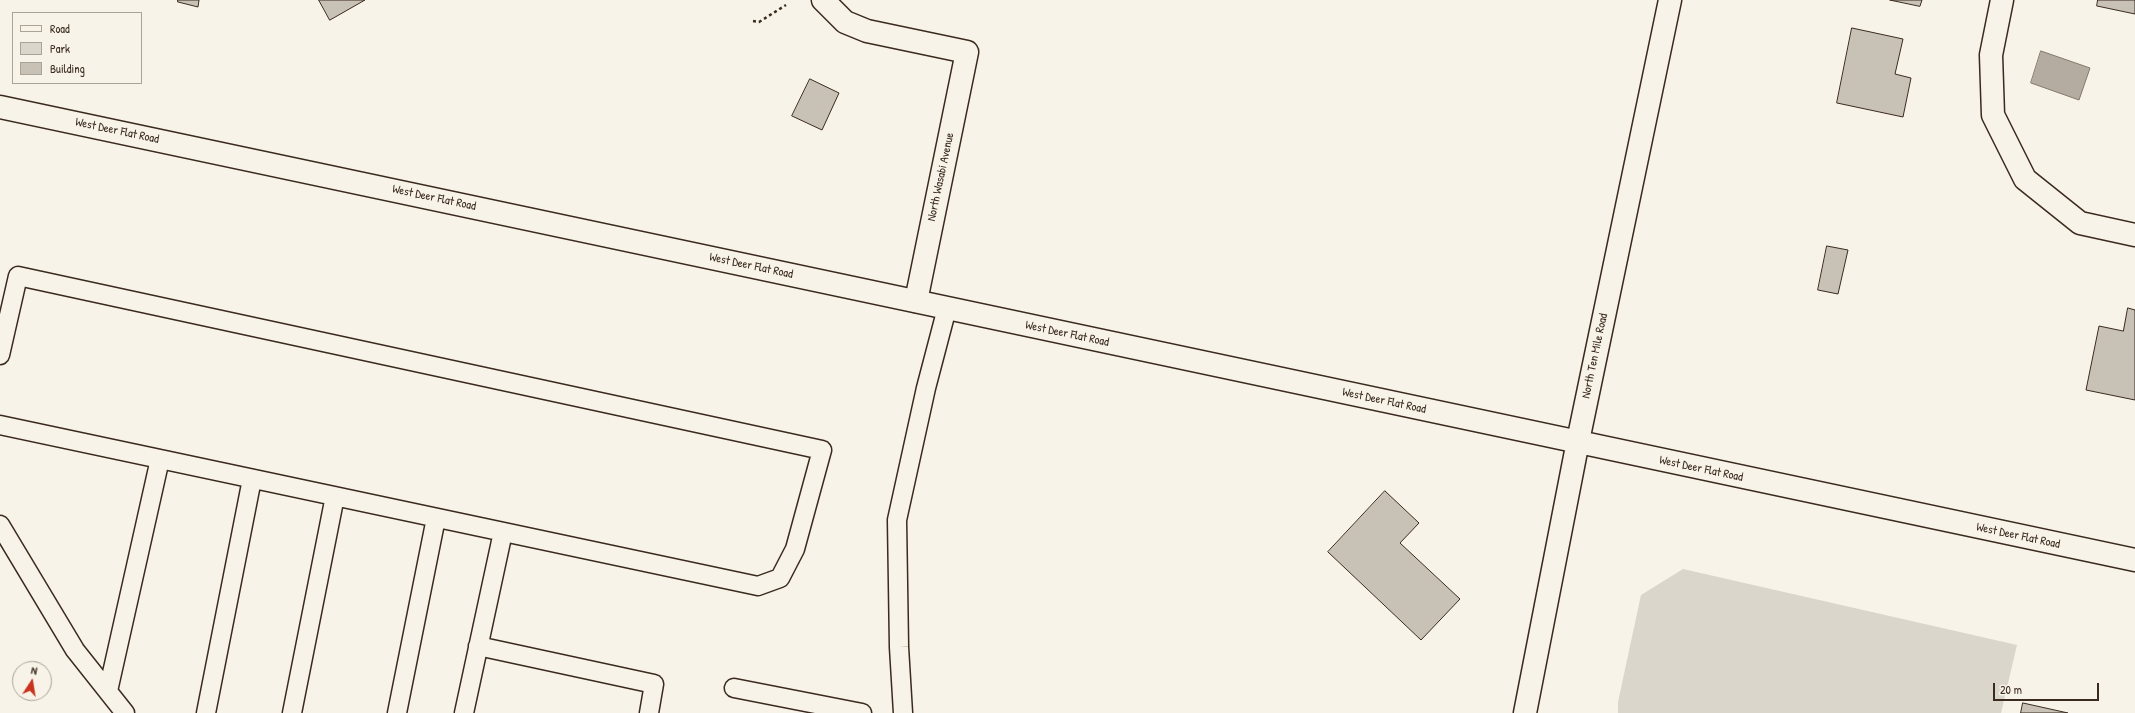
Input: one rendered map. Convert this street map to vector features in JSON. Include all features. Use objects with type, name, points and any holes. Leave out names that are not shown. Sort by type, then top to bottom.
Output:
[{"type":"street","name":"North Ten Mile Road","points":[[1526,713],[1578,441],[1670,0]]},
{"type":"street","points":[[2002,0],[1991,55],[1993,115],[2025,179],[2080,223],[2135,235]]},
{"type":"street","name":"North Wasabi Avenue","points":[[826,3],[845,22],[867,31],[967,52],[916,301]]},
{"type":"street","name":"West Deer Flat Road","points":[[0,107],[2135,560]]},
{"type":"lane","points":[[0,355],[18,276],[822,450],[795,548],[780,578],[758,586],[0,425]]},
{"type":"lane","points":[[903,713],[899,647],[897,520],[926,388],[947,308]]},
{"type":"lane","points":[[108,691],[160,459]]},
{"type":"lane","points":[[206,713],[252,479]]},
{"type":"lane","points":[[292,713],[335,496]]},
{"type":"lane","points":[[397,713],[436,518]]},
{"type":"lane","points":[[0,526],[75,650],[125,713]]},
{"type":"lane","points":[[464,713],[503,532]]},
{"type":"lane","points":[[478,646],[654,684],[649,713]]},
{"type":"lane","points":[[734,688],[862,713]]},
{"type":"path","points":[[753,21],[758,22],[786,5]]},
{"type":"green space","points":[[1683,569],[2017,645],[2001,713],[1618,713],[1618,702],[1641,595]]},
{"type":"shaded area","points":[[2041,51],[2090,68],[2079,100],[2031,83]]},
{"type":"building","points":[[178,0],[199,0],[198,7],[178,2]]},
{"type":"building","points":[[319,0],[365,0],[330,20]]},
{"type":"building","points":[[1890,0],[1922,0],[1920,6]]},
{"type":"building","points":[[2098,0],[2135,0],[2135,14],[2097,6]]},
{"type":"building","points":[[1852,28],[1903,39],[1895,74],[1911,78],[1903,117],[1837,103]]},
{"type":"building","points":[[810,79],[839,93],[822,130],[792,116]]},
{"type":"building","points":[[1827,246],[1848,250],[1838,294],[1818,290]]},
{"type":"building","points":[[2128,308],[2135,310],[2135,400],[2086,390],[2099,326],[2123,331]]},
{"type":"building","points":[[1385,491],[1419,523],[1400,543],[1460,599],[1421,640],[1328,552]]},
{"type":"building","points":[[2023,703],[2068,713],[2021,713]]}]
